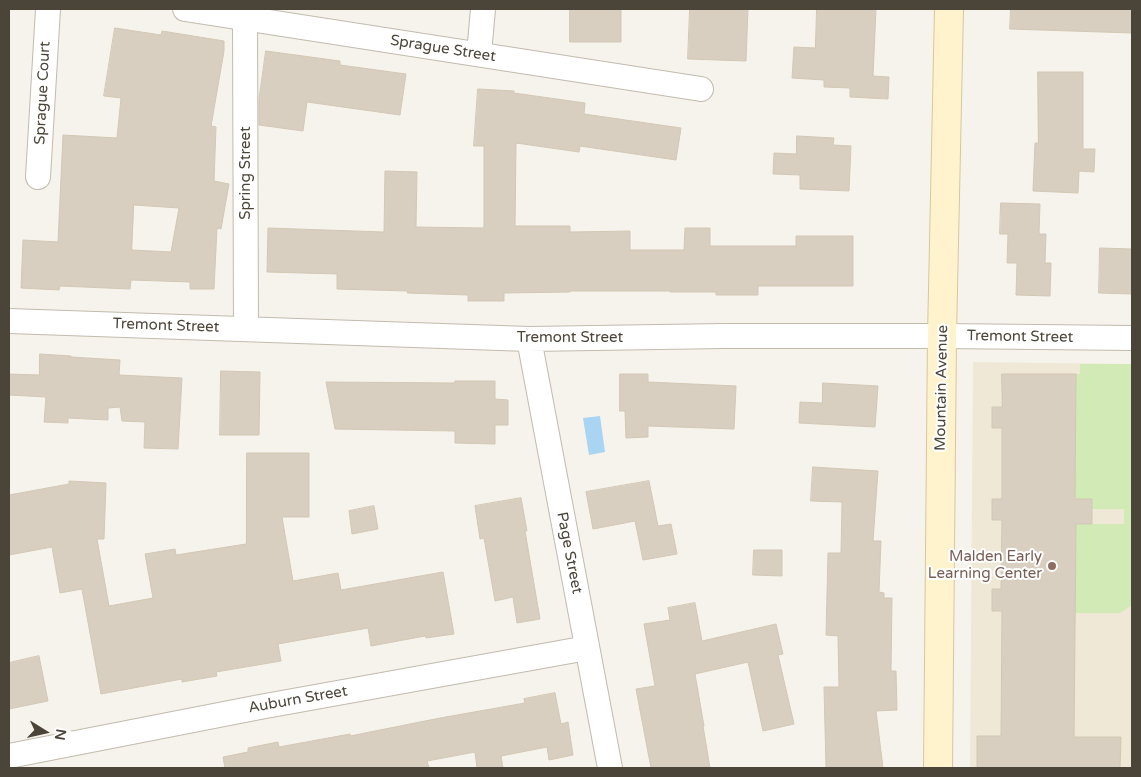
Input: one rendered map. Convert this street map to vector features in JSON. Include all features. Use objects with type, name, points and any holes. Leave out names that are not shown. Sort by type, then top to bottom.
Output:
[{"type":"street","name":"Sprague Court","points":[[38,177],[48,9]]},
{"type":"street","name":"Sprague Street","points":[[185,9],[233,14],[701,89]]},
{"type":"street","points":[[479,54],[483,9]]},
{"type":"street","name":"Mountain Avenue","points":[[938,768],[942,336],[949,9]]},
{"type":"street","name":"Spring Street","points":[[233,14],[246,328]]},
{"type":"street","name":"Tremont Street","points":[[9,321],[529,339],[725,336],[1132,338]]},
{"type":"street","name":"Page Street","points":[[529,339],[610,768]]},
{"type":"street","name":"Auburn Street","points":[[9,756],[260,707],[587,648]]},
{"type":"shaded area","name":"Malden Early Learning Center","points":[[973,362],[1132,364],[1132,768],[970,768]]},
{"type":"green space","points":[[1080,364],[1132,364],[1132,605],[1120,613],[1075,613],[1076,524],[1124,524],[1124,509],[1092,509],[1092,499],[1075,499],[1076,374],[1080,374]]},
{"type":"water","points":[[600,416],[605,452],[589,455],[583,418]]},
{"type":"building","points":[[570,9],[621,9],[621,42],[570,42]]},
{"type":"building","points":[[690,9],[748,9],[746,61],[688,59]]},
{"type":"building","points":[[817,9],[876,9],[873,76],[889,77],[888,99],[850,97],[850,88],[824,87],[824,80],[792,78],[794,47],[815,48]]},
{"type":"building","points":[[1011,9],[1132,9],[1132,33],[1010,29]]},
{"type":"building","points":[[115,28],[161,35],[162,31],[224,41],[224,51],[211,126],[216,127],[214,181],[229,184],[221,229],[217,228],[214,289],[190,289],[190,282],[131,280],[130,289],[60,286],[59,290],[21,288],[23,240],[58,242],[63,135],[117,138],[121,98],[104,96]],"holes":[[[134,205],[179,208],[171,252],[132,250]]]},
{"type":"building","points":[[266,51],[340,61],[340,65],[406,74],[400,115],[307,102],[303,131],[259,125],[259,99]]},
{"type":"building","points":[[1038,72],[1083,72],[1083,149],[1095,149],[1094,172],[1079,171],[1078,193],[1033,191],[1035,143],[1038,143]]},
{"type":"building","points":[[478,89],[514,91],[514,93],[585,103],[584,114],[681,128],[676,160],[580,146],[579,152],[516,143],[515,226],[570,226],[570,232],[630,231],[630,250],[684,250],[685,228],[710,228],[710,246],[796,246],[796,236],[853,236],[853,286],[758,286],[758,295],[716,295],[716,292],[670,291],[504,293],[504,301],[468,301],[468,295],[337,289],[337,274],[267,272],[268,228],[384,232],[385,171],[417,172],[416,227],[484,228],[484,146],[474,146]]},
{"type":"building","points":[[797,136],[834,138],[833,145],[851,146],[849,191],[800,189],[800,175],[773,174],[774,153],[796,154]]},
{"type":"building","points":[[1001,203],[1040,204],[1039,234],[1046,234],[1045,263],[1051,263],[1050,296],[1016,295],[1017,263],[1007,263],[1008,234],[1000,234]]},
{"type":"building","points":[[1100,248],[1132,249],[1132,294],[1099,293]]},
{"type":"building","points":[[40,354],[120,360],[119,375],[182,378],[178,449],[144,448],[145,422],[122,421],[120,407],[108,408],[108,420],[68,418],[68,423],[44,422],[46,397],[9,395],[9,374],[39,375]]},
{"type":"building","points":[[221,371],[260,372],[259,435],[220,435]]},
{"type":"building","points":[[620,374],[648,374],[648,382],[736,386],[734,429],[648,426],[648,437],[626,438],[625,411],[620,411]]},
{"type":"building","points":[[1002,374],[1076,374],[1075,499],[1092,499],[1092,524],[1076,524],[1074,737],[1121,737],[1120,768],[977,768],[977,736],[1001,736],[1002,611],[992,611],[992,589],[1001,589],[1002,520],[992,520],[992,499],[1002,499],[1002,428],[992,428],[992,407],[1002,407]]},
{"type":"building","points":[[455,381],[495,381],[495,399],[508,400],[508,425],[495,425],[495,444],[455,443],[455,431],[335,429],[326,382],[455,383]]},
{"type":"building","points":[[823,383],[878,386],[875,427],[799,423],[800,402],[822,403]]},
{"type":"building","points":[[247,453],[309,453],[309,517],[282,517],[293,581],[338,573],[341,590],[443,572],[454,634],[426,638],[425,636],[371,646],[368,628],[278,644],[281,661],[216,672],[217,676],[182,682],[182,679],[101,694],[82,589],[60,593],[52,547],[9,555],[9,495],[69,484],[69,481],[106,483],[104,539],[97,539],[109,606],[153,598],[145,554],[175,549],[176,555],[246,544]]},
{"type":"building","points":[[813,467],[878,471],[873,541],[881,541],[879,592],[884,593],[884,598],[892,598],[891,671],[896,671],[897,710],[876,711],[883,768],[826,768],[824,687],[839,687],[838,636],[826,635],[828,553],[841,553],[842,502],[811,501]]},
{"type":"building","points":[[649,481],[658,526],[671,524],[677,554],[643,560],[635,521],[593,529],[586,492]]},
{"type":"building","points":[[521,498],[540,619],[517,623],[513,597],[495,601],[484,538],[480,539],[475,506]]},
{"type":"building","points":[[374,506],[378,529],[352,534],[349,511]]},
{"type":"building","points":[[754,550],[782,550],[782,576],[753,575]]},
{"type":"building","points":[[695,603],[702,641],[776,624],[783,654],[778,655],[794,724],[763,731],[748,662],[695,674],[710,768],[651,768],[636,689],[655,686],[644,624],[670,620],[668,608]]},
{"type":"building","points":[[39,656],[48,701],[9,709],[9,663]]},
{"type":"building","points":[[555,693],[561,724],[568,722],[573,755],[549,760],[547,747],[501,756],[503,768],[477,768],[475,752],[427,761],[429,768],[225,768],[223,757],[248,752],[248,748],[278,742],[279,747],[350,734],[350,736],[525,703],[524,699]]},
{"type":"place","name":"Malden Early Learning Center","points":[[1052,566]]}]
